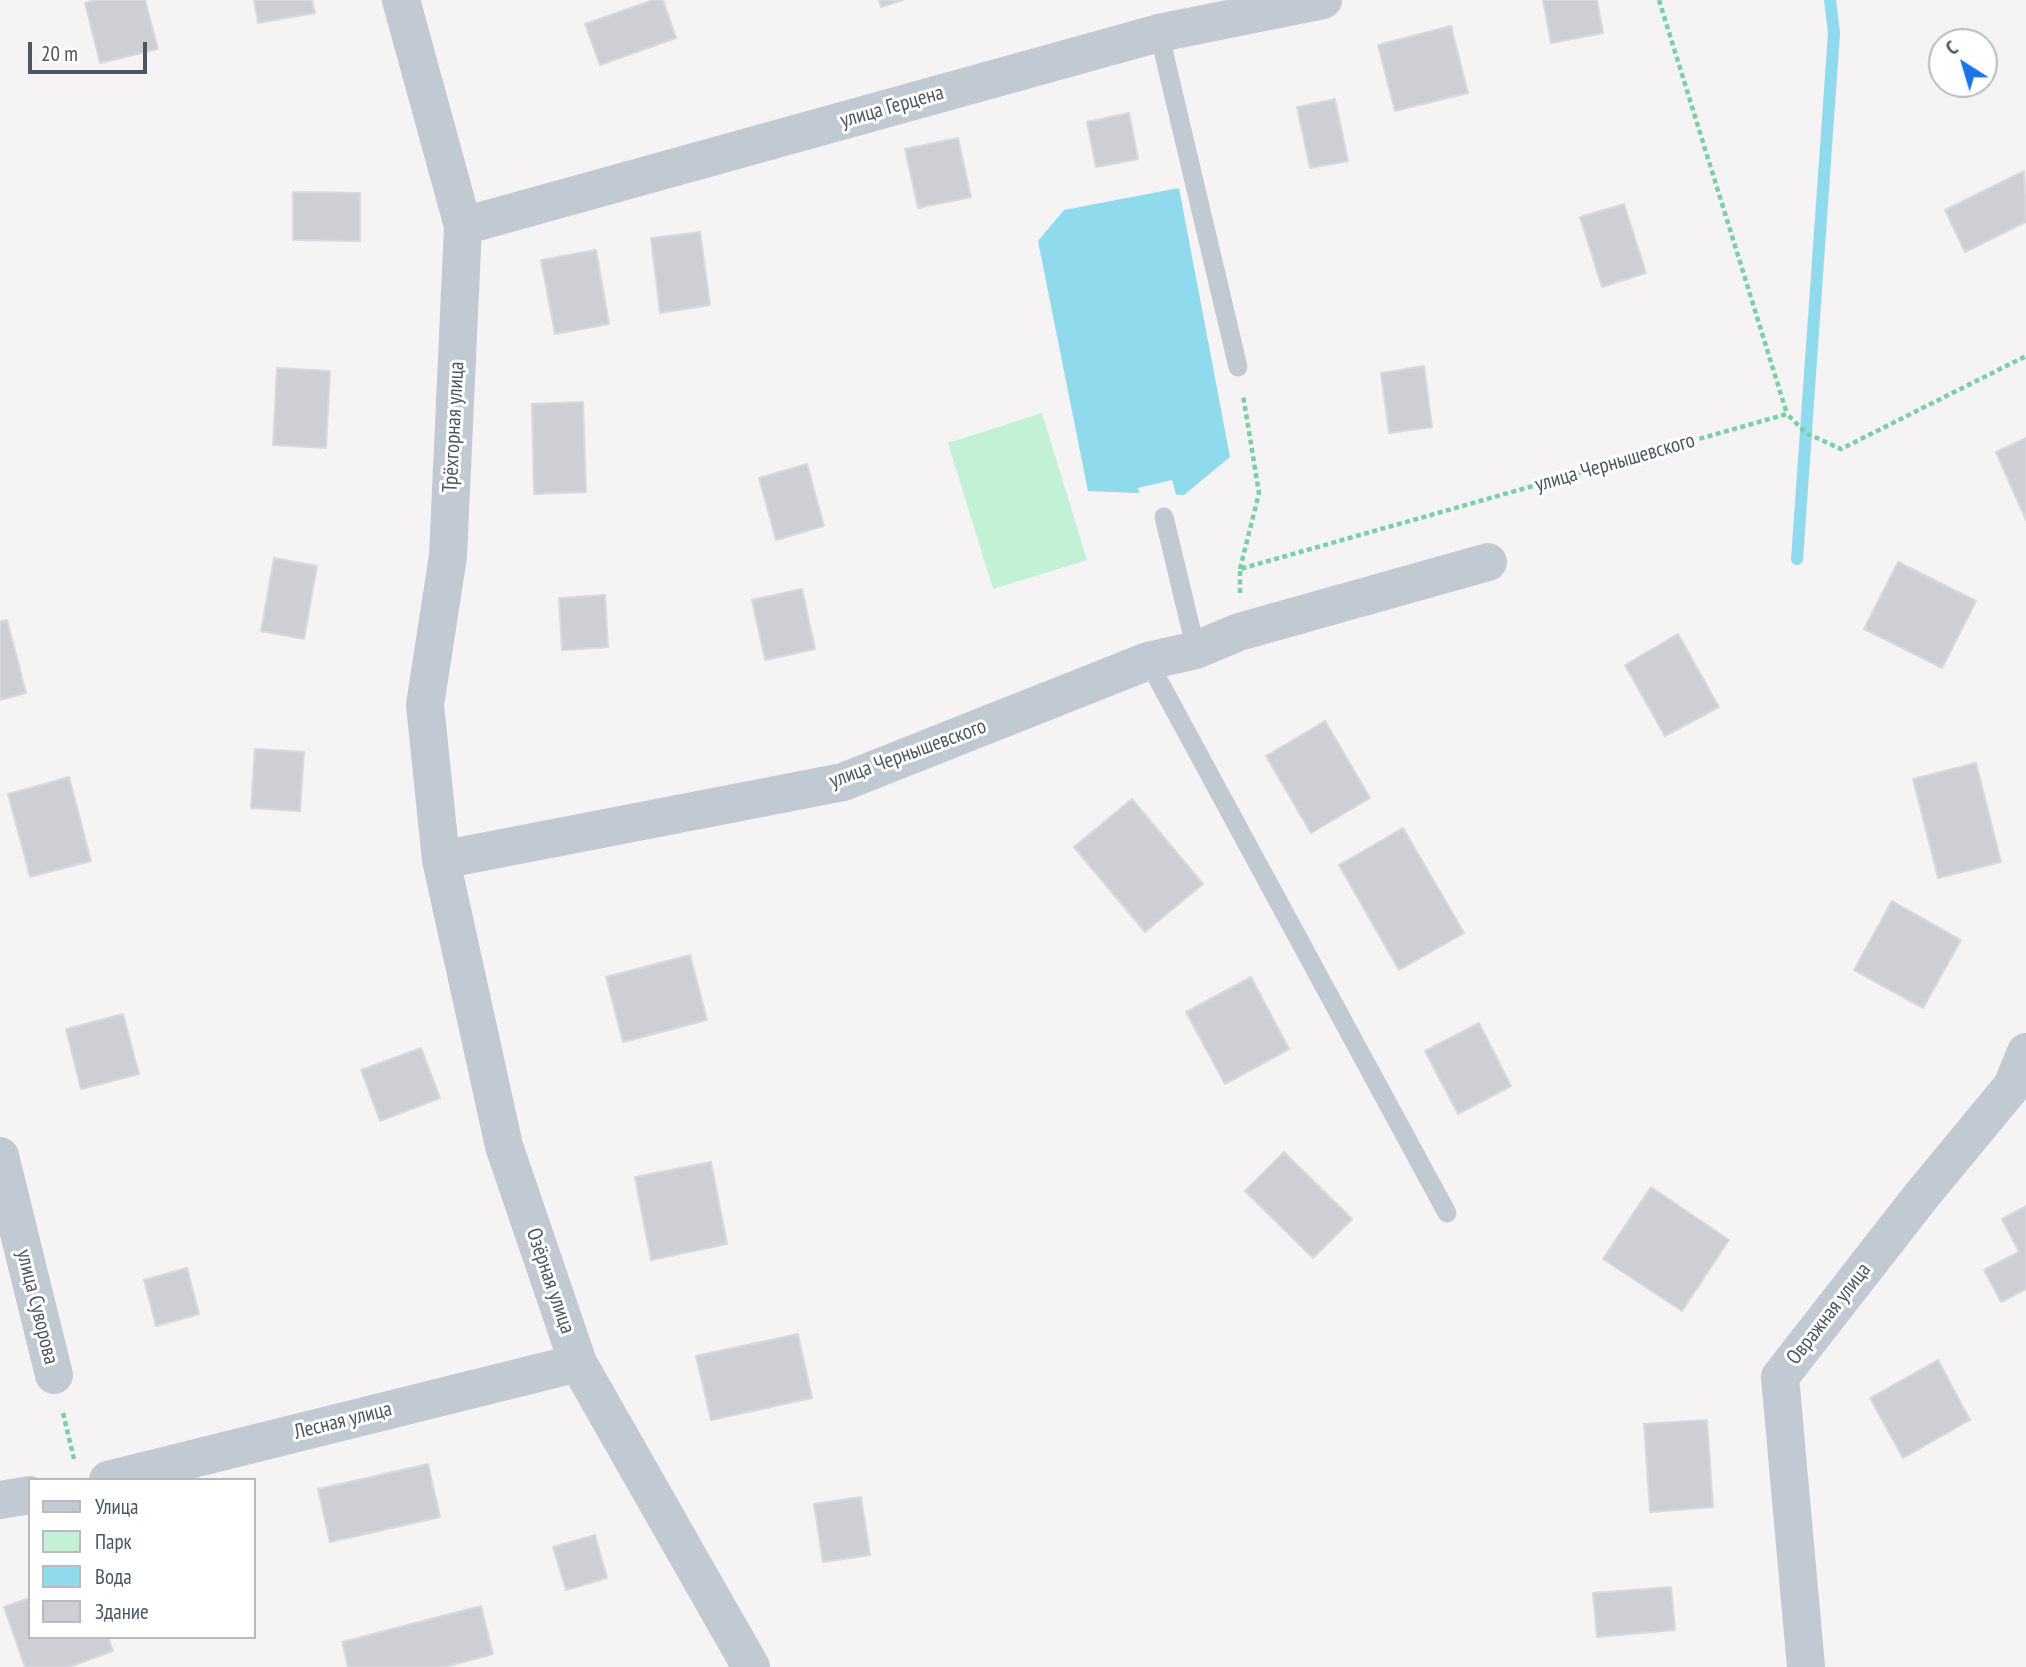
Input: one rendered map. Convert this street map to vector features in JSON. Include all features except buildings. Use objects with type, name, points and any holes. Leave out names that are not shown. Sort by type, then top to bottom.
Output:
[{"type":"street","name":"Трёхгорная улица","points":[[401,0],[463,226],[448,556],[425,705],[441,860]]},
{"type":"street","name":"улица Герцена","points":[[463,226],[1159,33],[1323,0]]},
{"type":"street","name":"улица Чернышевского","points":[[441,860],[843,782],[1148,661],[1196,650],[1239,632],[1488,562]]},
{"type":"street","name":"Озёрная улица","points":[[441,860],[504,1146],[578,1363],[751,1667]]},
{"type":"street","name":"Овражная улица","points":[[1806,1667],[1780,1377],[1922,1195],[2012,1086],[2026,1052]]},
{"type":"street","name":"улица Суворова","points":[[0,1156],[54,1375]]},
{"type":"street","name":"Лесная улица","points":[[92,1473],[578,1363]]},
{"type":"street","points":[[0,1500],[28,1495]]},
{"type":"lane","points":[[1159,33],[1238,367]]},
{"type":"lane","points":[[1164,517],[1196,650]]},
{"type":"lane","points":[[1148,661],[1447,1213]]},
{"type":"path","points":[[1660,0],[1787,414],[1806,433],[1841,449],[2026,356]]},
{"type":"path","points":[[1238,367],[1259,493],[1240,569],[1239,632]]},
{"type":"path","name":"улица Чернышевского","points":[[1240,569],[1787,414]]},
{"type":"path","points":[[54,1375],[92,1473]]},
{"type":"green space","points":[[1042,413],[1087,560],[993,589],[948,443]]},
{"type":"water","points":[[1179,188],[1230,457],[1184,495],[1088,491],[1038,241],[1064,210]]},
{"type":"pier","points":[[1172,480],[1177,498],[1141,497],[1138,488]]},
{"type":"waterway","points":[[1797,559],[1834,33],[1830,0]]}]
